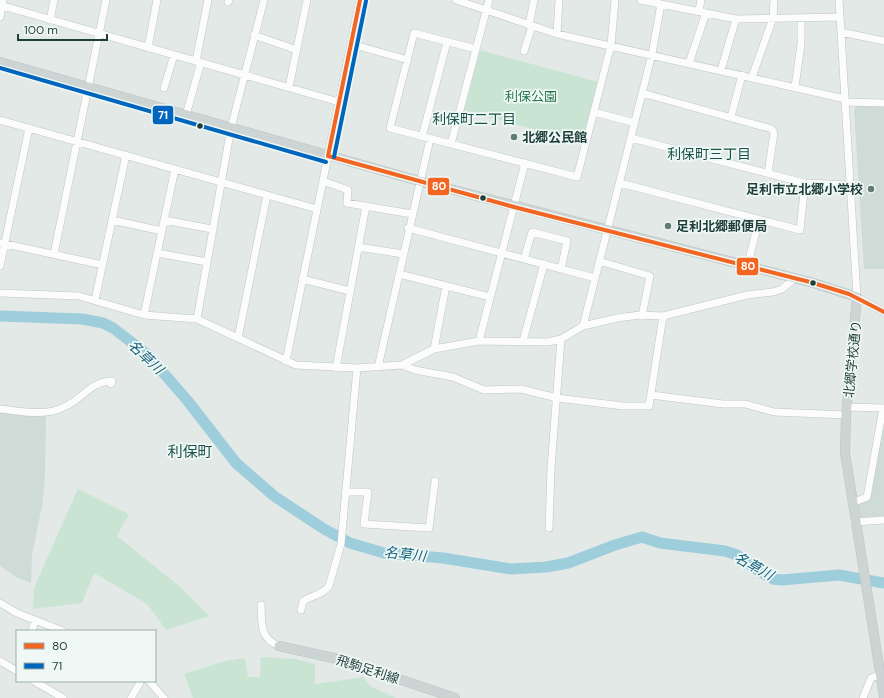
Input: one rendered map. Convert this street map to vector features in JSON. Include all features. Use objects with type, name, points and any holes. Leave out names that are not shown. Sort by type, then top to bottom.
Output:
[{"type":"main road","points":[[0,62],[418,182],[795,278],[857,297]]},
{"type":"main road","name":"北郷学校通り","points":[[857,297],[847,411],[845,453],[880,675]]},
{"type":"main road","name":"飛駒足利線","points":[[278,646],[342,660],[455,698]]},
{"type":"main road","points":[[880,675],[884,697]]},
{"type":"street","points":[[50,20],[54,0]]},
{"type":"street","points":[[54,254],[106,0]]},
{"type":"street","points":[[148,48],[157,0]]},
{"type":"street","points":[[186,115],[198,62],[208,0]]},
{"type":"street","points":[[197,319],[220,181],[231,128],[264,0]]},
{"type":"street","points":[[289,87],[307,0]]},
{"type":"street","points":[[286,361],[360,0]]},
{"type":"street","points":[[456,0],[572,38],[652,54],[845,100],[884,103]]},
{"type":"street","points":[[451,144],[489,0]]},
{"type":"street","points":[[524,51],[534,0]]},
{"type":"street","points":[[557,34],[559,0]]},
{"type":"street","points":[[476,49],[414,33],[390,128],[577,177],[610,45],[615,0]]},
{"type":"street","points":[[641,0],[736,19],[840,17]]},
{"type":"street","points":[[689,63],[702,12],[702,0]]},
{"type":"street","points":[[752,77],[773,18],[774,0]]},
{"type":"street","name":"北郷学校通り","points":[[839,0],[857,297]]},
{"type":"street","points":[[0,17],[2,4],[50,20],[339,102]]},
{"type":"street","points":[[583,326],[652,54],[661,4]]},
{"type":"street","points":[[795,87],[801,44],[801,18]]},
{"type":"street","points":[[721,70],[736,19]]},
{"type":"street","points":[[841,32],[884,41]]},
{"type":"street","points":[[254,35],[297,50]]},
{"type":"street","points":[[422,137],[447,42]]},
{"type":"street","points":[[351,44],[408,60]]},
{"type":"street","points":[[164,88],[174,55]]},
{"type":"street","points":[[731,117],[742,75]]},
{"type":"street","points":[[642,93],[772,129],[774,132],[768,173]]},
{"type":"street","points":[[594,112],[635,123]]},
{"type":"street","points":[[0,120],[317,209]]},
{"type":"street","points":[[0,266],[2,244],[28,128]]},
{"type":"street","points":[[631,138],[805,183],[850,185]]},
{"type":"street","points":[[378,368],[418,182],[430,139]]},
{"type":"street","points":[[95,300],[126,156]]},
{"type":"street","points":[[479,341],[525,163]]},
{"type":"street","points":[[144,315],[175,169]]},
{"type":"street","points":[[323,181],[348,190],[347,203],[412,214]]},
{"type":"street","points":[[620,182],[800,230],[805,183]]},
{"type":"street","points":[[238,338],[267,195]]},
{"type":"street","points":[[336,368],[366,206]]},
{"type":"street","points":[[112,220],[162,231]]},
{"type":"street","points":[[164,220],[212,229]]},
{"type":"street","points":[[747,267],[759,220]]},
{"type":"street","points":[[408,228],[595,278]]},
{"type":"street","points":[[524,259],[532,232],[567,241],[561,269]]},
{"type":"street","points":[[2,244],[103,265]]},
{"type":"street","points":[[358,247],[403,254]]},
{"type":"street","points":[[157,253],[207,262]]},
{"type":"street","points":[[599,261],[650,276],[642,316]]},
{"type":"street","points":[[523,341],[544,264]]},
{"type":"street","points":[[399,274],[490,297]]},
{"type":"street","points":[[0,293],[79,296],[144,315],[197,319],[296,365],[336,368],[378,368],[402,365],[434,349],[479,341],[548,342],[561,339],[583,326],[617,318],[663,316],[748,295],[778,291],[795,278]]},
{"type":"street","points":[[302,279],[350,291]]},
{"type":"street","points":[[434,349],[446,286]]},
{"type":"street","points":[[857,297],[884,312]]},
{"type":"street","points":[[402,365],[415,370],[453,377],[484,390],[521,389],[557,398],[623,406],[649,406],[663,316]]},
{"type":"street","points":[[549,528],[551,468],[561,339]]},
{"type":"street","points":[[301,610],[303,601],[325,591],[329,586],[341,544],[357,368]]},
{"type":"street","points":[[0,409],[38,413],[50,412],[73,403],[94,385],[102,381],[112,381],[111,384]]},
{"type":"street","points":[[651,395],[723,404],[745,404],[774,412],[788,414],[884,408],[867,497],[852,503]]},
{"type":"street","points":[[345,492],[368,492],[364,524],[429,528],[435,481]]},
{"type":"street","points":[[855,522],[884,520]]},
{"type":"street","points":[[0,603],[17,613],[60,630]]},
{"type":"street","points":[[261,605],[265,636],[270,643],[278,646]]},
{"type":"street","points":[[32,630],[35,620]]},
{"type":"street","points":[[0,661],[16,670]]},
{"type":"street","points":[[863,698],[870,678],[880,675]]},
{"type":"street","points":[[36,682],[63,698]]},
{"type":"street","points":[[131,698],[140,682]]},
{"type":"street","points":[[150,682],[164,698]]},
{"type":"shaded area","name":"足利市立北郷小学校","points":[[859,105],[884,106],[884,269],[864,269],[854,109]]},
{"type":"shaded area","points":[[0,412],[46,415],[45,476],[42,506],[32,555],[31,583],[18,578],[0,566]]},
{"type":"shaded area","points":[[884,419],[884,516],[860,518],[858,505],[869,498]]},
{"type":"green space","name":"利保公園","points":[[480,50],[598,82],[583,142],[464,111]]},
{"type":"green space","points":[[78,489],[129,514],[117,536],[179,586],[209,616],[166,630],[144,602],[94,573],[82,603],[33,609],[34,588]]},
{"type":"green space","points":[[261,657],[294,659],[315,664],[315,684],[363,677],[370,686],[396,698],[193,698],[184,674],[225,661],[245,658],[248,677],[260,677]]},
{"type":"waterway","name":"名草川","points":[[0,316],[82,319],[103,323],[113,328],[147,354],[187,400],[236,463],[274,496],[324,529],[350,543],[384,553],[443,558],[511,569],[546,567],[568,563],[615,545],[642,537],[660,543],[725,551],[737,555],[773,579],[782,580],[839,575],[884,583]]},
{"type":"transit line","name":"80","points":[[328,156],[360,0]]},
{"type":"transit line","name":"71","points":[[334,157],[366,1]]},
{"type":"transit line","name":"71","points":[[0,68],[326,162]]},
{"type":"transit line","name":"80","points":[[328,156],[514,207],[810,282],[849,294],[884,312]]},
{"type":"place","name":"北郷公民館","points":[[514,137]]},
{"type":"place","name":"足利市立北郷小学校","points":[[871,189]]},
{"type":"place","name":"足利北郷郵便局","points":[[668,226]]},
{"type":"district","name":"利保町二丁目","points":[[474,119]]},
{"type":"district","name":"利保町三丁目","points":[[709,154]]},
{"type":"district","name":"利保町","points":[[190,452]]}]
